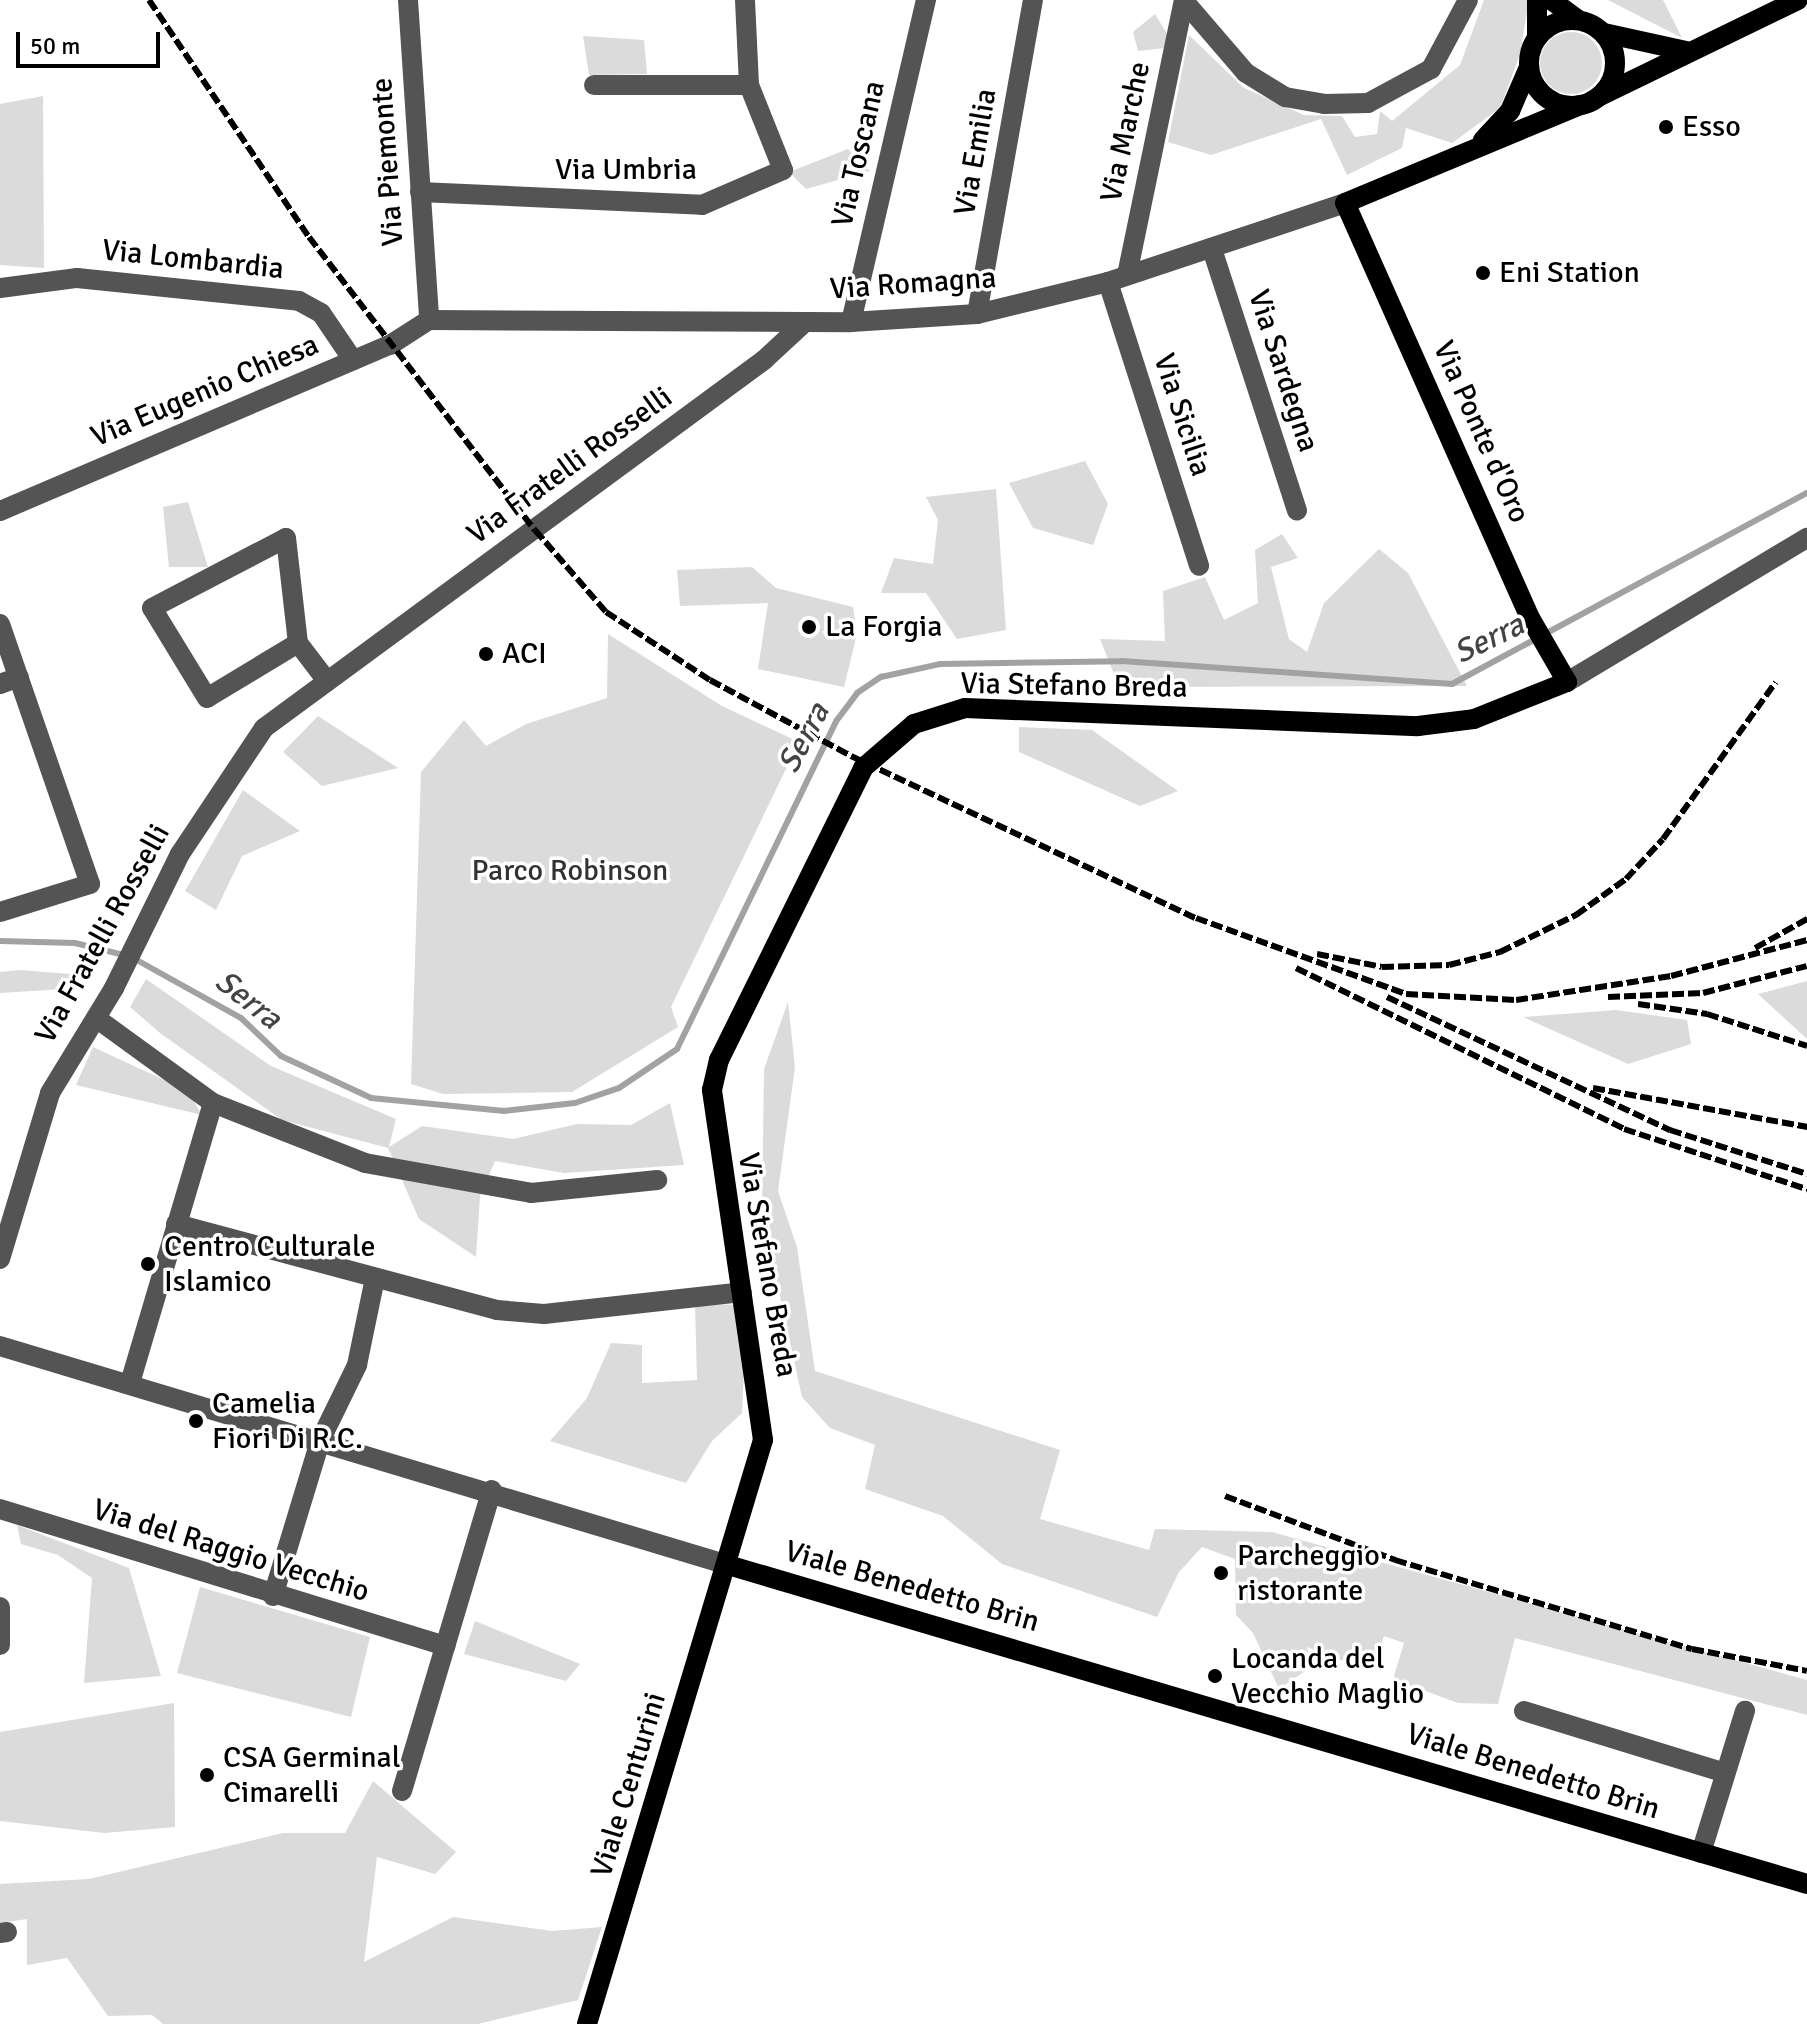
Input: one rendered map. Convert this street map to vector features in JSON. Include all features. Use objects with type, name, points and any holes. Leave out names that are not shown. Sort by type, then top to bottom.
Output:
[{"type":"main road","points":[[1537,0],[1537,38],[1529,67],[1553,101],[1590,101],[1616,59],[1604,33]]},
{"type":"main road","points":[[1551,0],[1604,33],[1689,51]]},
{"type":"main road","name":"Via Romagna","points":[[1345,203],[1590,101],[1790,2]]},
{"type":"main road","points":[[1537,38],[1556,23],[1579,20]]},
{"type":"main road","name":"Via Romagna","points":[[1471,149],[1510,111],[1529,67]]},
{"type":"main road","name":"Via Ponte d'Oro","points":[[1345,203],[1530,618],[1567,682]]},
{"type":"main road","name":"Via Stefano Breda","points":[[728,1565],[763,1440],[742,1292],[712,1122],[719,1060],[863,768],[889,739],[965,708],[1418,726],[1474,719],[1567,682]]},
{"type":"main road","name":"Viale Benedetto Brin","points":[[728,1565],[1807,1884]]},
{"type":"main road","name":"Viale Centurini","points":[[587,2024],[728,1565]]},
{"type":"street","name":"Via Piemonte","points":[[408,0],[429,320]]},
{"type":"street","name":"Via Umbria","points":[[420,192],[702,205],[783,170],[749,85],[745,0]]},
{"type":"street","name":"Via Toscana","points":[[851,322],[926,0]]},
{"type":"street","name":"Via Emilia","points":[[977,314],[1033,0]]},
{"type":"street","name":"Via Marche","points":[[1184,0],[1246,73],[1285,97],[1324,104],[1368,103],[1431,69],[1468,0]]},
{"type":"street","name":"Via Marche","points":[[1118,278],[1184,0]]},
{"type":"street","points":[[594,85],[749,85]]},
{"type":"street","name":"Via Romagna","points":[[429,320],[851,322],[977,314],[1118,278],[1345,203]]},
{"type":"street","name":"Via Sardegna","points":[[1212,249],[1297,511]]},
{"type":"street","name":"Via Lombardia","points":[[0,288],[77,278],[299,301],[321,313],[353,360]]},
{"type":"street","name":"Via Sicilia","points":[[1118,278],[1199,566]]},
{"type":"street","name":"Via Eugenio Chiesa","points":[[0,511],[353,360],[429,320]]},
{"type":"street","name":"Via Fratelli Rosselli","points":[[0,1259],[50,1093],[114,988],[228,775],[264,728],[764,360],[805,322]]},
{"type":"street","points":[[298,643],[207,698],[152,608],[286,538],[298,643],[327,681]]},
{"type":"street","name":"Via Stefano Breda","points":[[1567,682],[1807,538]]},
{"type":"street","points":[[0,624],[10,680],[90,884],[0,912]]},
{"type":"street","points":[[96,1018],[213,1103],[365,1163],[449,1182],[531,1193],[657,1180]]},
{"type":"street","points":[[130,1383],[213,1103]]},
{"type":"street","points":[[176,1224],[374,1283],[544,1314],[742,1292]]},
{"type":"street","points":[[273,1596],[320,1441],[357,1365],[374,1283]]},
{"type":"street","name":"Viale Benedetto Brin","points":[[0,1346],[492,1490],[728,1565]]},
{"type":"street","points":[[402,1791],[492,1490]]},
{"type":"street","name":"Via del Raggio Vecchio","points":[[0,1509],[273,1596],[445,1646]]},
{"type":"street","points":[[0,1607],[1,1645]]},
{"type":"street","points":[[1524,1711],[1725,1773]]},
{"type":"street","points":[[1701,1853],[1745,1711]]},
{"type":"green space","points":[[1484,0],[1529,0],[1520,54],[1500,108],[1452,143],[1406,128],[1402,148],[1347,175],[1321,119],[1211,155],[1168,142],[1189,35],[1244,88],[1304,115],[1342,116],[1355,137],[1377,134],[1380,111],[1392,121],[1460,65]]},
{"type":"green space","points":[[1608,0],[1663,0],[1682,38]]},
{"type":"green space","points":[[1155,14],[1175,47],[1138,51],[1133,32]]},
{"type":"green space","points":[[1571,32],[1593,41],[1602,63],[1593,85],[1571,94],[1549,85],[1540,63],[1549,41]]},
{"type":"green space","points":[[583,36],[644,40],[647,74],[589,75]]},
{"type":"green space","points":[[43,96],[44,268],[0,265],[0,104]]},
{"type":"green space","points":[[848,149],[870,171],[806,189],[789,172]]},
{"type":"green space","points":[[1085,461],[1108,504],[1093,545],[1033,528],[1009,483]]},
{"type":"green space","points":[[996,489],[1006,630],[957,639],[926,593],[881,593],[894,558],[933,564],[938,520],[926,497]]},
{"type":"green space","points":[[188,502],[208,567],[169,567],[163,507]]},
{"type":"green space","points":[[1282,534],[1298,558],[1271,567],[1289,639],[1307,652],[1324,603],[1379,549],[1408,573],[1467,686],[1119,687],[1100,639],[1165,641],[1163,591],[1205,577],[1224,620],[1258,603],[1255,550]]},
{"type":"green space","name":"La Forgia","points":[[752,567],[776,588],[853,607],[857,634],[844,687],[758,669],[768,603],[680,606],[677,570]]},
{"type":"green space","name":"Parco Robinson","points":[[608,634],[722,706],[799,742],[671,1007],[678,1027],[572,1092],[443,1094],[411,1084],[421,772],[464,720],[486,746],[526,724],[607,698]]},
{"type":"green space","points":[[318,716],[398,768],[322,786],[283,752]]},
{"type":"green space","points":[[1019,727],[1092,730],[1178,791],[1140,806],[1019,752]]},
{"type":"green space","points":[[243,790],[300,831],[242,856],[216,910],[185,891]]},
{"type":"green space","points":[[20,970],[70,974],[64,989],[0,993],[0,972]]},
{"type":"green space","points":[[146,979],[271,1066],[396,1119],[389,1147],[422,1126],[513,1139],[577,1124],[631,1125],[670,1103],[684,1165],[564,1173],[495,1161],[480,1196],[476,1257],[419,1219],[388,1148],[282,1120],[160,1033],[130,1007]]},
{"type":"green space","points":[[1807,981],[1807,1039],[1758,994]]},
{"type":"green space","points":[[788,1002],[795,1067],[778,1191],[797,1247],[815,1371],[1060,1450],[1040,1519],[1149,1550],[1155,1529],[1272,1532],[1807,1680],[1807,1715],[1515,1638],[1498,1704],[1458,1703],[1393,1679],[1404,1643],[1384,1636],[1372,1672],[1307,1647],[1311,1667],[1279,1689],[1253,1633],[1236,1615],[1235,1559],[1202,1547],[1179,1572],[1157,1617],[1002,1564],[943,1516],[865,1489],[875,1445],[830,1428],[802,1397],[762,1214],[764,1069]]},
{"type":"green space","points":[[1616,1010],[1687,1020],[1691,1044],[1628,1064],[1523,1017]]},
{"type":"green space","points":[[93,1047],[188,1091],[202,1115],[76,1085]]},
{"type":"green space","points":[[695,1304],[747,1305],[742,1413],[712,1441],[686,1483],[550,1441],[587,1398],[611,1343],[642,1345],[642,1383],[697,1380]]},
{"type":"green space","points":[[17,1525],[129,1568],[161,1676],[84,1683],[92,1578],[58,1555],[21,1544]]},
{"type":"green space","points":[[200,1587],[370,1637],[351,1717],[177,1673]]},
{"type":"green space","points":[[475,1621],[580,1664],[566,1681],[464,1654]]},
{"type":"green space","points":[[174,1703],[175,1827],[104,1833],[0,1821],[0,1732]]},
{"type":"green space","points":[[373,1781],[456,1852],[435,1874],[377,1857],[364,1962],[453,1917],[552,1931],[602,1927],[578,2000],[478,2024],[163,2024],[152,2015],[108,2016],[67,1958],[27,1965],[27,1919],[0,1923],[0,1884],[89,1879],[283,1833],[345,1833]]},
{"type":"waterway","name":"Serra","points":[[135,959],[241,1018],[281,1056],[371,1098],[504,1111],[575,1103],[619,1088],[677,1049],[837,720],[857,693],[881,677],[940,664],[1122,661],[1452,684],[1807,493]]},
{"type":"waterway","name":"Serra","points":[[0,941],[75,943],[124,955]]},
{"type":"railway","points":[[149,0],[309,237],[535,530],[606,612],[710,680],[851,756],[1196,918],[1406,994],[1516,1000],[1671,976],[1807,940]]},
{"type":"railway","points":[[1317,954],[1382,967],[1449,965],[1500,952],[1576,915],[1626,879],[1663,839],[1776,682]]},
{"type":"railway","points":[[1755,948],[1807,919]]},
{"type":"railway","points":[[1608,997],[1703,993],[1807,966]]},
{"type":"railway","points":[[1296,968],[1624,1129],[1807,1189]]},
{"type":"railway","points":[[1387,997],[1670,1130],[1807,1174]]},
{"type":"railway","points":[[1638,1004],[1707,1014],[1807,1046]]},
{"type":"railway","points":[[1593,1088],[1807,1127]]},
{"type":"railway","points":[[1225,1496],[1395,1560],[1692,1649],[1807,1671]]},
{"type":"place","name":"Esso","points":[[1666,127]]},
{"type":"place","name":"Eni Station","points":[[1483,273]]},
{"type":"place","name":"La Forgia","points":[[809,627]]},
{"type":"place","name":"ACI","points":[[486,654]]},
{"type":"place","name":"Centro Culturale Islamico","points":[[148,1264]]},
{"type":"place","name":"Camelia Fiori Di R.C.","points":[[196,1421]]},
{"type":"place","name":"Parcheggio ristorante","points":[[1221,1573]]},
{"type":"place","name":"Locanda del Vecchio Maglio","points":[[1215,1676]]},
{"type":"place","name":"CSA Germinal Cimarelli","points":[[207,1775]]}]
